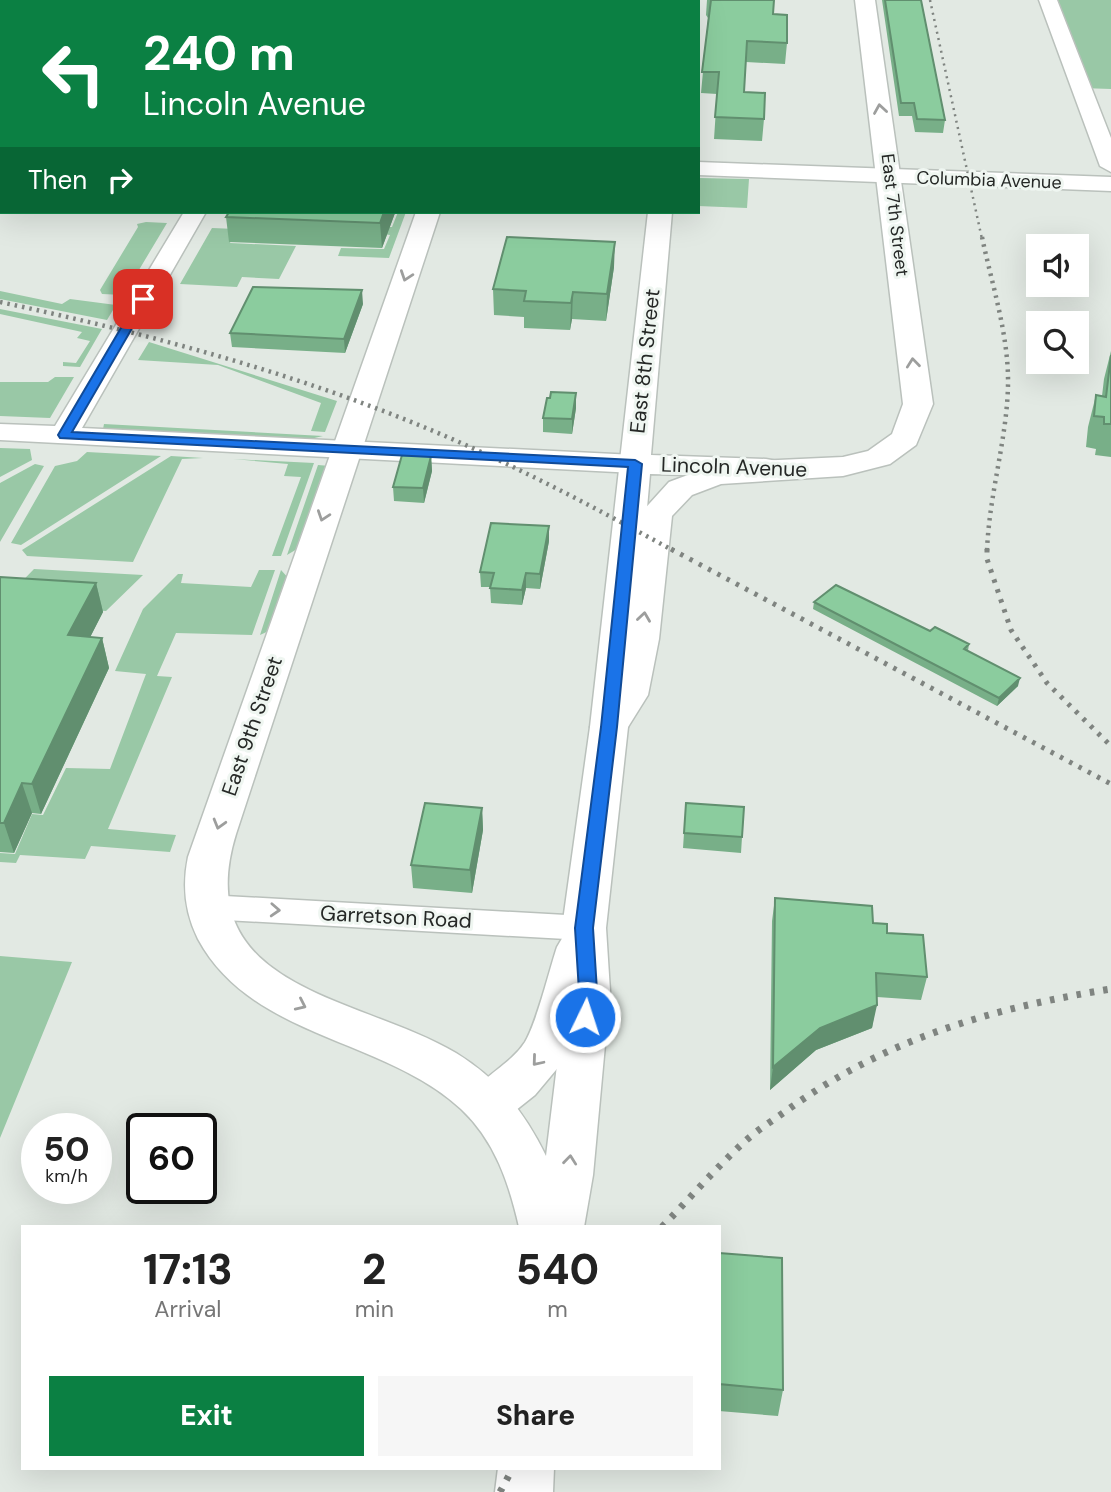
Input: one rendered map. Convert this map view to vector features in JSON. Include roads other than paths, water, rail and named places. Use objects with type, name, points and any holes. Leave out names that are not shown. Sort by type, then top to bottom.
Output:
[{"type":"main road","name":"East 7th Street","points":[[865,0],[918,404],[917,419],[911,429]]},
{"type":"main road","name":"East 9th Street","points":[[427,214],[220,821],[204,888],[214,932],[226,953],[254,980],[309,1009],[427,1059],[488,1105]]},
{"type":"main road","name":"East 8th Street","points":[[488,1105],[518,1081],[545,1051],[570,984],[584,928],[609,727],[660,214]]},
{"type":"main road","name":"Lincoln Avenue","points":[[635,464],[826,470],[858,465],[896,446],[911,429]]},
{"type":"main road","points":[[609,727],[629,695],[641,639],[656,514],[662,503],[676,490],[698,480],[766,468]]},
{"type":"main road","name":"East 8th Street","points":[[559,1225],[569,1175],[588,991],[584,928]]},
{"type":"main road","points":[[488,1105],[508,1130],[523,1160],[543,1225]]},
{"type":"main road","points":[[524,1492],[526,1470]]},
{"type":"street","points":[[1048,0],[1111,166]]},
{"type":"street","name":"Columbia Avenue","points":[[700,168],[1111,184]]},
{"type":"street","points":[[64,435],[194,214]]},
{"type":"street","name":"Lincoln Avenue","points":[[0,432],[635,464]]},
{"type":"street","name":"Garretson Road","points":[[207,907],[584,928]]},
{"type":"railway","points":[[930,0],[982,239]]},
{"type":"railway","points":[[982,237],[1003,329],[1008,367],[1005,426],[987,551]]},
{"type":"railway","points":[[0,302],[115,328],[229,359],[397,416],[508,465],[674,551]]},
{"type":"railway","points":[[671,549],[1111,784]]},
{"type":"railway","points":[[987,551],[987,559],[1011,630],[1047,683],[1111,746]]},
{"type":"railway","points":[[664,1225],[748,1139],[824,1086],[862,1064],[941,1030],[982,1017],[1111,989]]},
{"type":"railway","points":[[500,1492],[512,1470]]}]
